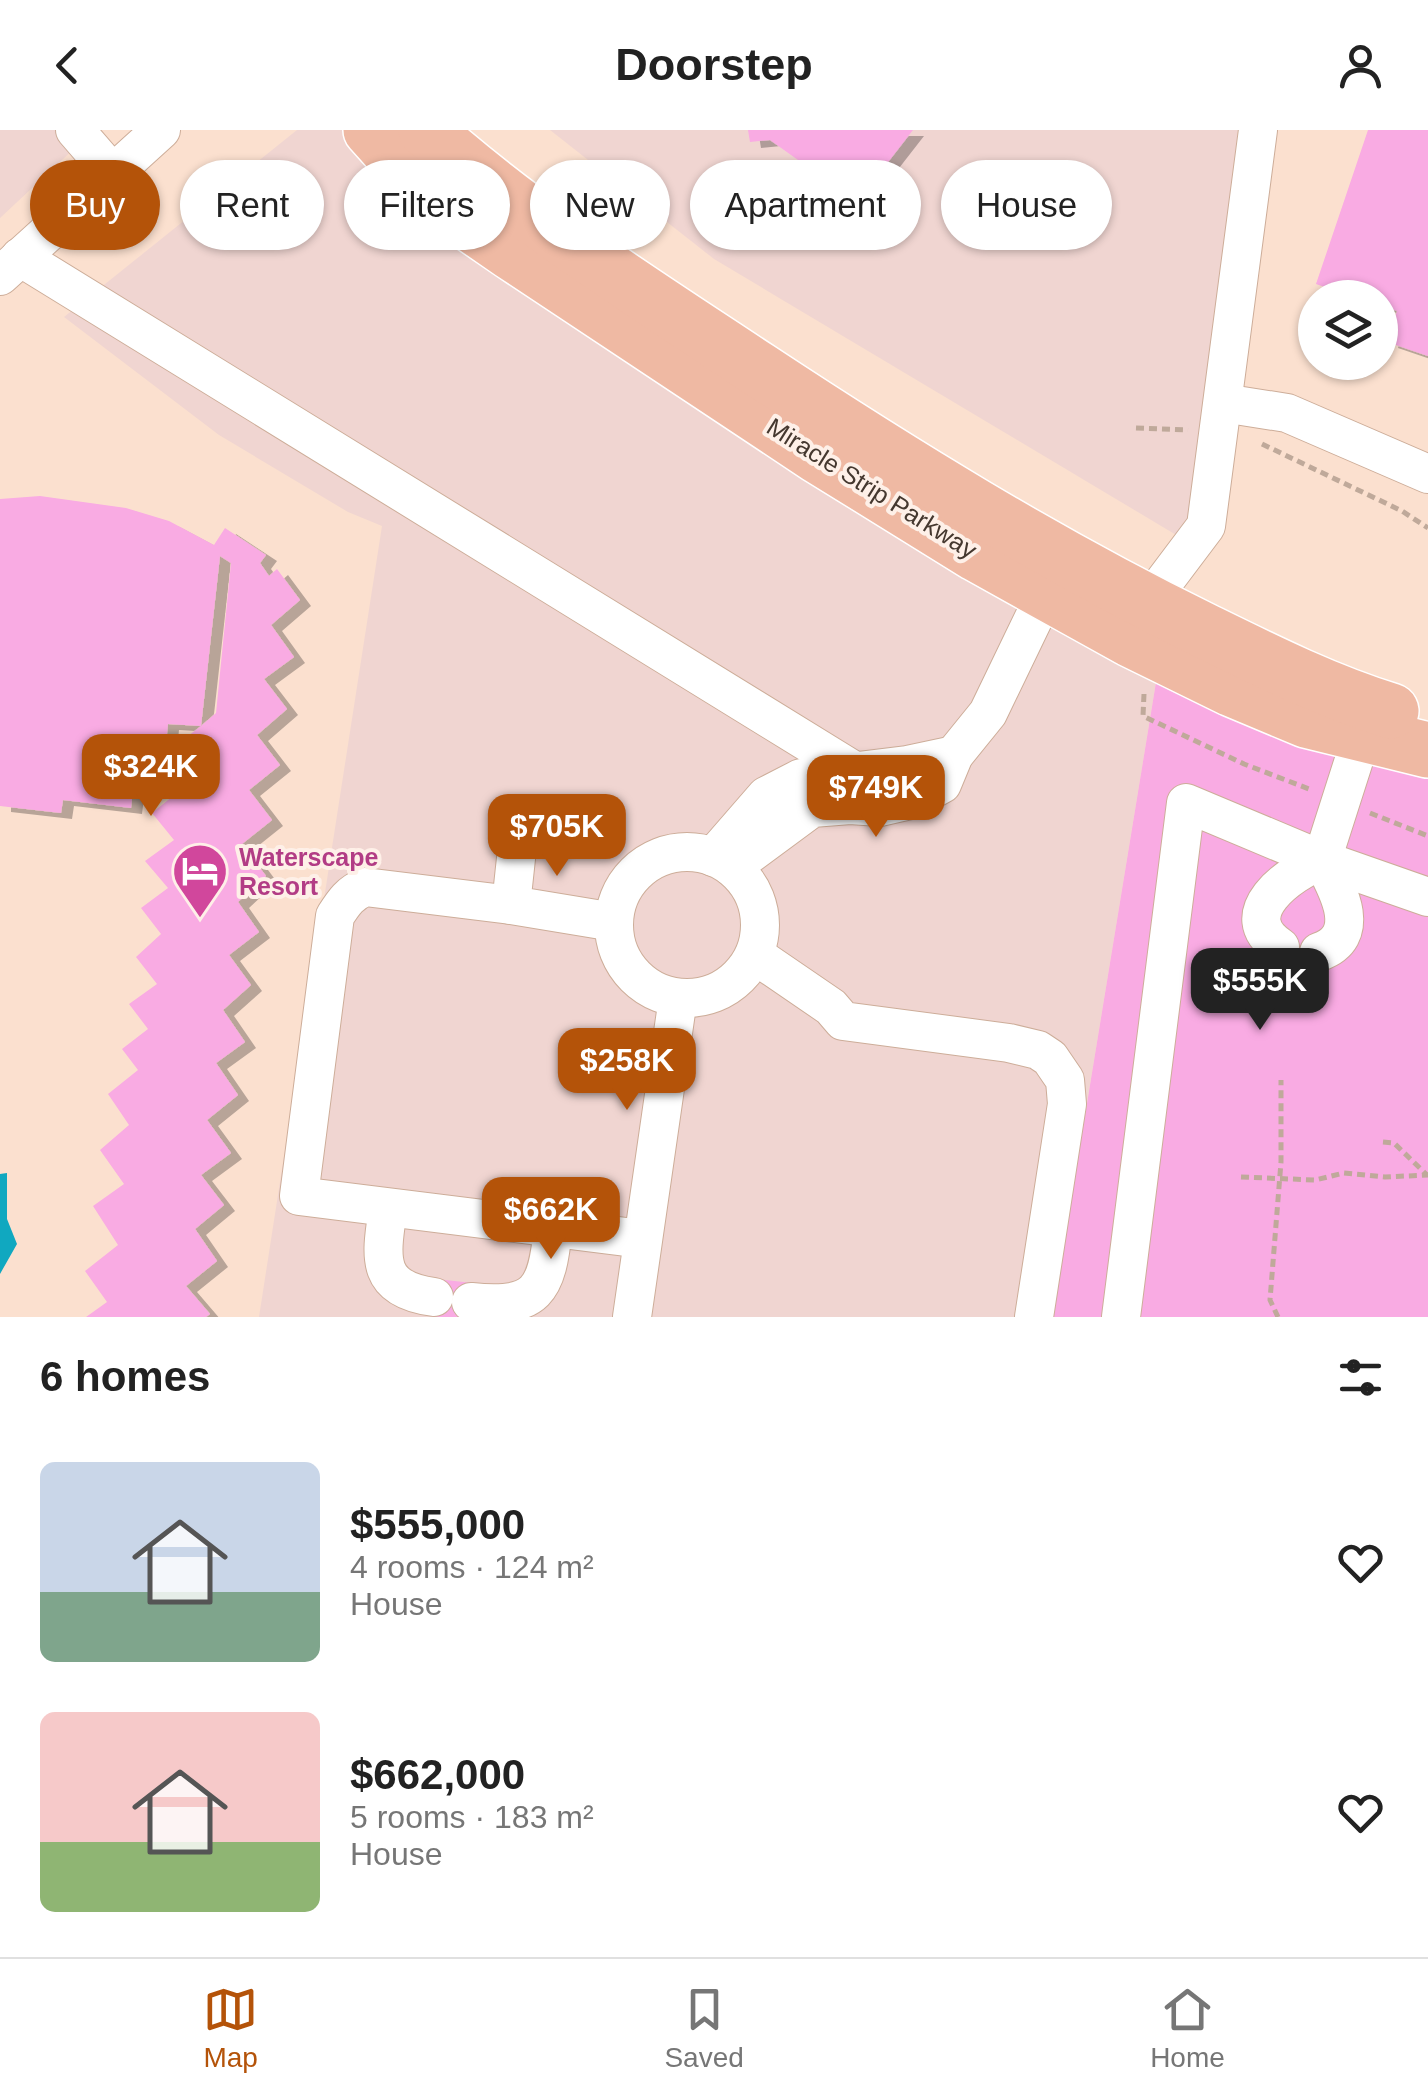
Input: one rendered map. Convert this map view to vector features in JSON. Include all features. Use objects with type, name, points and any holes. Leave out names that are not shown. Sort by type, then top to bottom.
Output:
[{"type":"highway","name":"Miracle Strip Parkway","points":[[371,130],[406,169],[454,212],[817,455],[1139,621],[1306,720],[1428,750]]},
{"type":"highway","name":"Miracle Strip Parkway","points":[[426,130],[546,226],[851,430],[1054,576]]},
{"type":"highway","name":"Miracle Strip Parkway","points":[[1139,621],[1373,705],[1428,720]]},
{"type":"street","points":[[76,130],[101,160]]},
{"type":"street","points":[[128,160],[161,130]]},
{"type":"street","points":[[1139,621],[1206,526],[1258,130]]},
{"type":"street","points":[[30,249],[10,267],[856,772]]},
{"type":"street","points":[[1221,417],[1287,414],[1428,474]]},
{"type":"street","points":[[723,862],[812,808],[880,807],[916,799],[942,784],[954,755],[988,713],[1054,576]]},
{"type":"street","points":[[1280,947],[1268,939],[1262,920],[1266,902],[1285,880],[1322,860],[1362,735]]},
{"type":"street","points":[[723,862],[766,796],[801,778],[954,755]]},
{"type":"street","points":[[1121,1317],[1186,803],[1322,860],[1428,897]]},
{"type":"street","points":[[511,905],[520,821]]},
{"type":"street","points":[[690,852],[723,862],[748,884],[758,904],[760,927],[755,955],[745,971],[726,987],[703,996],[678,998],[658,992],[624,964],[616,944],[618,900],[646,864],[668,855],[690,852]]},
{"type":"street","points":[[1319,952],[1340,937],[1345,916],[1343,898],[1322,860]]},
{"type":"street","points":[[614,922],[366,886],[352,892],[335,916],[299,1196],[642,1238]]},
{"type":"street","points":[[755,955],[831,1007],[843,1022],[1009,1042],[1038,1050],[1058,1068],[1065,1080],[1066,1104],[1034,1317]]},
{"type":"street","points":[[632,1317],[678,998]]},
{"type":"street","points":[[388,1208],[381,1255],[388,1276],[410,1294],[507,1306],[535,1292],[550,1268],[553,1228]]},
{"type":"path","points":[[1136,428],[1221,417],[1249,438],[1402,511],[1428,528]]},
{"type":"path","points":[[1278,1317],[1270,1300],[1280,1180],[1281,1080]]},
{"type":"path","points":[[1383,1142],[1394,1143],[1428,1174]]},
{"type":"path","points":[[1240,1178],[1315,1180],[1344,1172],[1385,1178],[1428,1174]]},
{"type":"shaded area","points":[[0,130],[94,130],[62,160],[30,160],[30,190],[0,218]]},
{"type":"shaded area","points":[[297,130],[343,130],[379,160],[344,160],[344,250],[503,250],[1158,670],[1052,1317],[259,1317],[382,526],[348,512],[219,435],[64,317],[147,250],[160,250],[160,240],[180,224],[180,250],[324,250],[324,160],[260,160]]},
{"type":"shaded area","points":[[550,130],[1238,130],[1188,542],[703,250],[921,250],[921,160],[690,160],[690,240],[670,224],[670,160],[588,160]]},
{"type":"water","points":[[7,1173],[7,1219],[17,1244],[0,1274],[0,1174]]},
{"type":"building","points":[[748,130],[913,130],[890,160],[798,160],[770,140],[750,142]]},
{"type":"building","points":[[1368,130],[1428,130],[1428,356],[1398,346],[1398,280],[1317,280]]},
{"type":"building","name":"Waterscape Resort","points":[[40,496],[126,508],[169,521],[214,545],[225,528],[266,555],[260,563],[269,576],[277,569],[300,600],[271,625],[294,657],[264,679],[287,709],[257,735],[280,765],[249,790],[272,820],[242,844],[266,876],[238,902],[259,932],[229,955],[251,985],[223,1010],[245,1042],[216,1063],[238,1095],[207,1120],[231,1153],[201,1175],[224,1205],[195,1229],[217,1261],[186,1286],[210,1314],[206,1317],[86,1317],[107,1302],[85,1271],[118,1245],[93,1206],[124,1184],[100,1150],[129,1125],[108,1094],[138,1070],[122,1049],[148,1029],[129,1004],[157,984],[136,957],[161,934],[141,908],[168,888],[145,861],[174,840],[152,813],[178,792],[150,757],[145,775],[135,775],[131,808],[63,800],[61,813],[0,806],[0,499]],"holes":[[[220,556],[231,563],[216,713],[201,726]],[[168,724],[201,726],[175,746],[166,744]]]},
{"type":"building","points":[[1158,670],[1428,775],[1428,1317],[1052,1317]]},
{"type":"building","points":[[436,1279],[473,1283],[469,1317],[432,1317]]},
{"type":"place","name":"Waterscape Resort","points":[[200,920]]}]
